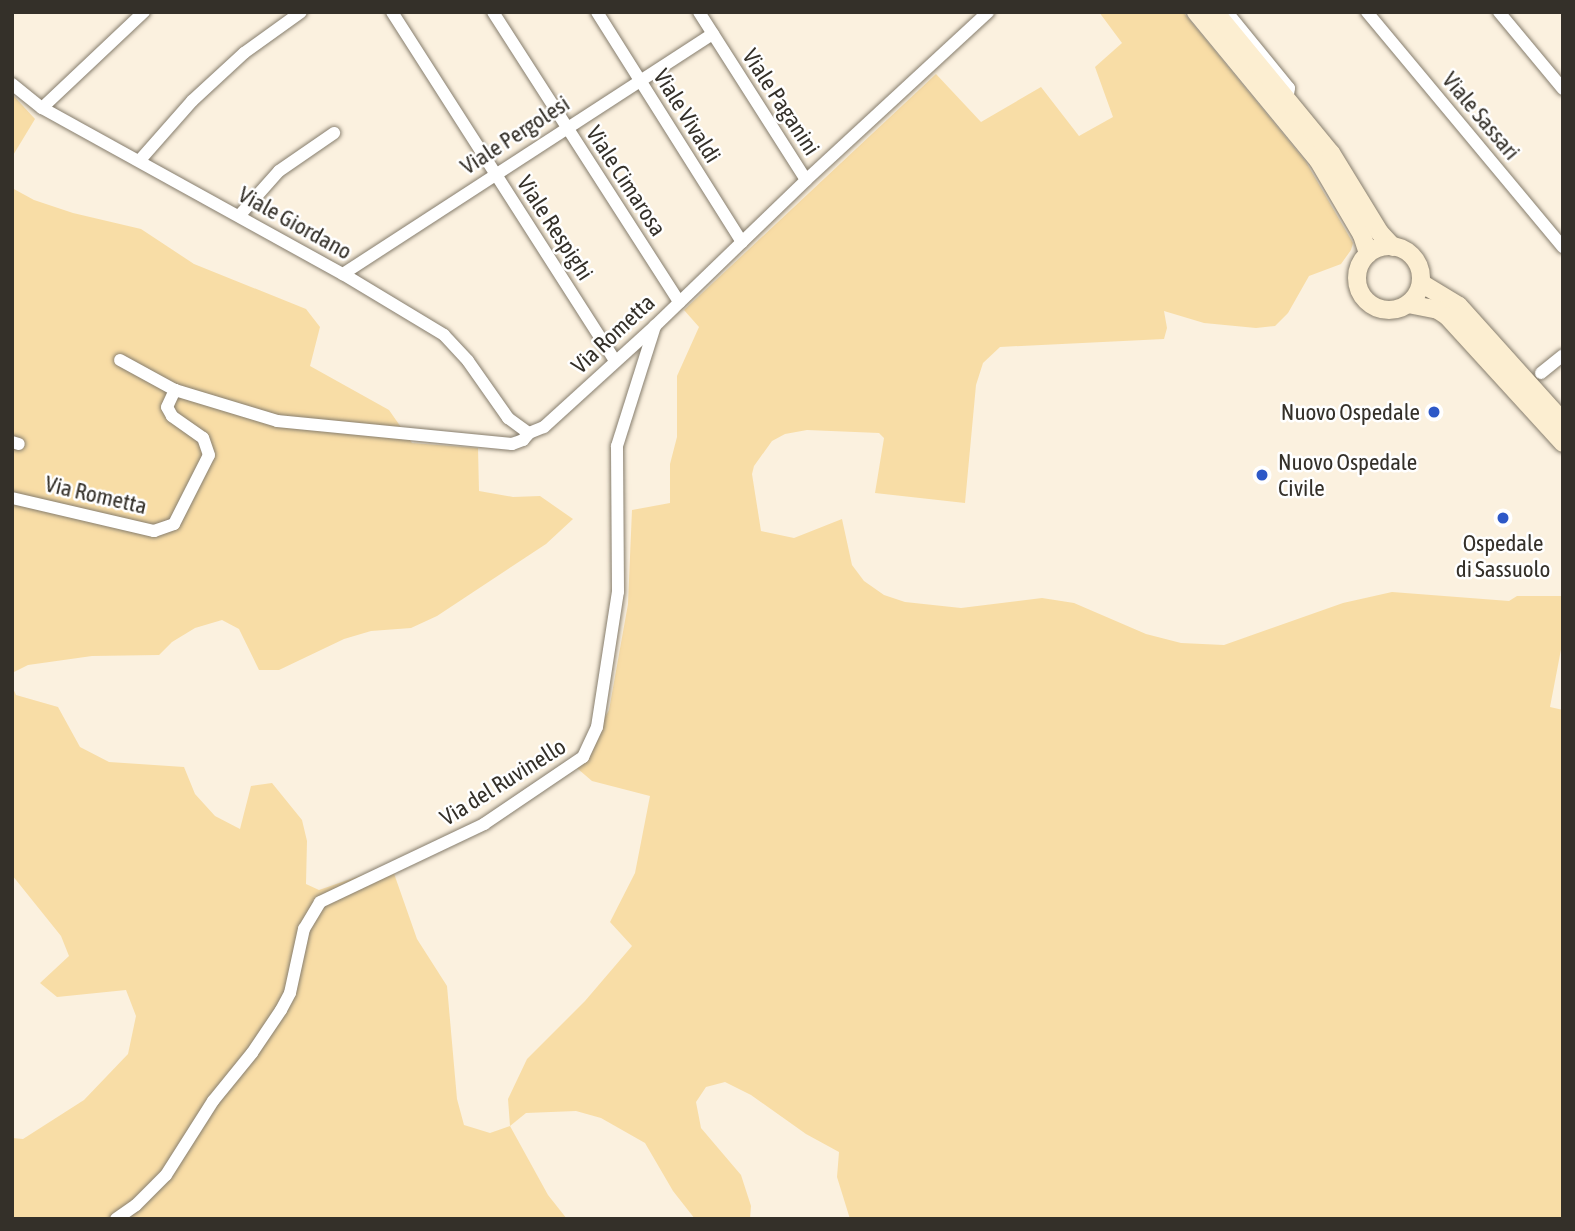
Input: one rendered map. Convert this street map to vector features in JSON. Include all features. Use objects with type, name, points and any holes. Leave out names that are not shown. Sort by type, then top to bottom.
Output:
[{"type":"main road","points":[[1196,12],[1318,160],[1362,235],[1368,254]]},
{"type":"main road","points":[[1215,12],[1331,153],[1380,233],[1393,247]]},
{"type":"main road","points":[[1408,304],[1417,295],[1421,283],[1415,259],[1405,251],[1393,247],[1384,247],[1368,254],[1358,274],[1359,287],[1366,299],[1385,310],[1408,304],[1438,310],[1447,316],[1563,443]]},
{"type":"main road","points":[[1421,283],[1459,306],[1563,422]]},
{"type":"street","points":[[42,108],[144,12]]},
{"type":"street","points":[[140,160],[192,101],[244,53],[301,12]]},
{"type":"street","name":"Viale Respighi","points":[[392,12],[615,361]]},
{"type":"street","name":"Viale Cimarosa","points":[[493,12],[679,302]]},
{"type":"street","name":"Viale Vivaldi","points":[[597,12],[742,242]]},
{"type":"street","name":"Viale Paganini","points":[[699,12],[806,180]]},
{"type":"street","name":"Via Rometta","points":[[120,360],[175,390],[277,421],[512,444],[544,426],[655,326],[806,180],[988,12]]},
{"type":"street","points":[[1227,12],[1289,88],[1287,100]]},
{"type":"street","name":"Viale Sassari","points":[[1367,12],[1563,247]]},
{"type":"street","points":[[1499,12],[1563,89]]},
{"type":"street","name":"Viale Pergolesi","points":[[343,274],[494,173],[713,34]]},
{"type":"street","name":"Viale Giordano","points":[[12,85],[42,108],[343,274],[444,335],[468,361],[508,418],[529,433]]},
{"type":"street","points":[[239,216],[279,171],[334,133]]},
{"type":"street","name":"Via del Ruvinello","points":[[116,1219],[166,1175],[213,1101],[252,1053],[281,1010],[290,993],[304,929],[320,902],[484,824],[583,757],[597,727],[618,592],[617,446],[655,326]]},
{"type":"street","points":[[1541,373],[1563,355]]},
{"type":"street","name":"Via Rometta","points":[[12,498],[154,531],[174,524],[209,455],[203,438],[172,416],[167,407],[175,390]]},
{"type":"shaded area","points":[[1099,12],[1183,12],[1306,162],[1353,243],[1341,264],[1309,276],[1288,313],[1275,326],[1256,328],[1204,323],[1164,311],[1167,328],[1164,339],[1000,347],[983,363],[976,385],[965,503],[875,493],[884,438],[879,433],[807,430],[785,434],[772,441],[754,466],[752,474],[761,531],[794,538],[842,519],[852,565],[864,581],[884,595],[905,602],[961,608],[1042,598],[1074,603],[1146,634],[1181,643],[1224,645],[1343,603],[1392,592],[1509,601],[1517,596],[1563,596],[1563,639],[1550,707],[1563,710],[1563,1219],[850,1219],[837,1177],[839,1152],[806,1134],[751,1095],[725,1082],[706,1087],[696,1102],[701,1128],[741,1175],[751,1206],[750,1219],[695,1219],[673,1191],[645,1143],[601,1118],[576,1111],[526,1113],[510,1126],[508,1099],[527,1059],[585,1001],[632,946],[610,922],[635,873],[650,796],[592,781],[571,763],[587,750],[609,710],[628,604],[632,510],[670,503],[670,464],[677,437],[677,376],[699,327],[684,310],[936,74],[981,122],[1041,87],[1079,136],[1113,117],[1095,67],[1122,43]]},
{"type":"shaded area","points":[[12,94],[35,119],[12,157]]},
{"type":"shaded area","points":[[12,188],[34,200],[73,213],[141,229],[194,264],[306,309],[320,327],[310,366],[389,410],[412,443],[478,448],[479,491],[513,497],[540,496],[573,519],[546,544],[437,616],[411,628],[371,631],[344,639],[279,670],[259,670],[239,629],[222,620],[195,628],[172,642],[159,655],[92,656],[28,665],[12,673]]},
{"type":"shaded area","points":[[12,686],[16,695],[58,707],[80,747],[109,762],[184,767],[195,794],[215,816],[240,829],[251,786],[272,783],[302,820],[307,841],[306,884],[319,890],[391,865],[417,939],[447,986],[457,1099],[464,1125],[490,1133],[510,1126],[548,1195],[567,1219],[12,1219],[12,1138],[23,1139],[84,1100],[128,1054],[136,1016],[126,990],[57,997],[40,983],[69,956],[61,936],[12,875]]},
{"type":"place","name":"Nuovo Ospedale","points":[[1434,412]]},
{"type":"place","name":"Nuovo Ospedale Civile","points":[[1262,475]]},
{"type":"place","name":"Ospedale di Sassuolo","points":[[1503,518]]}]
